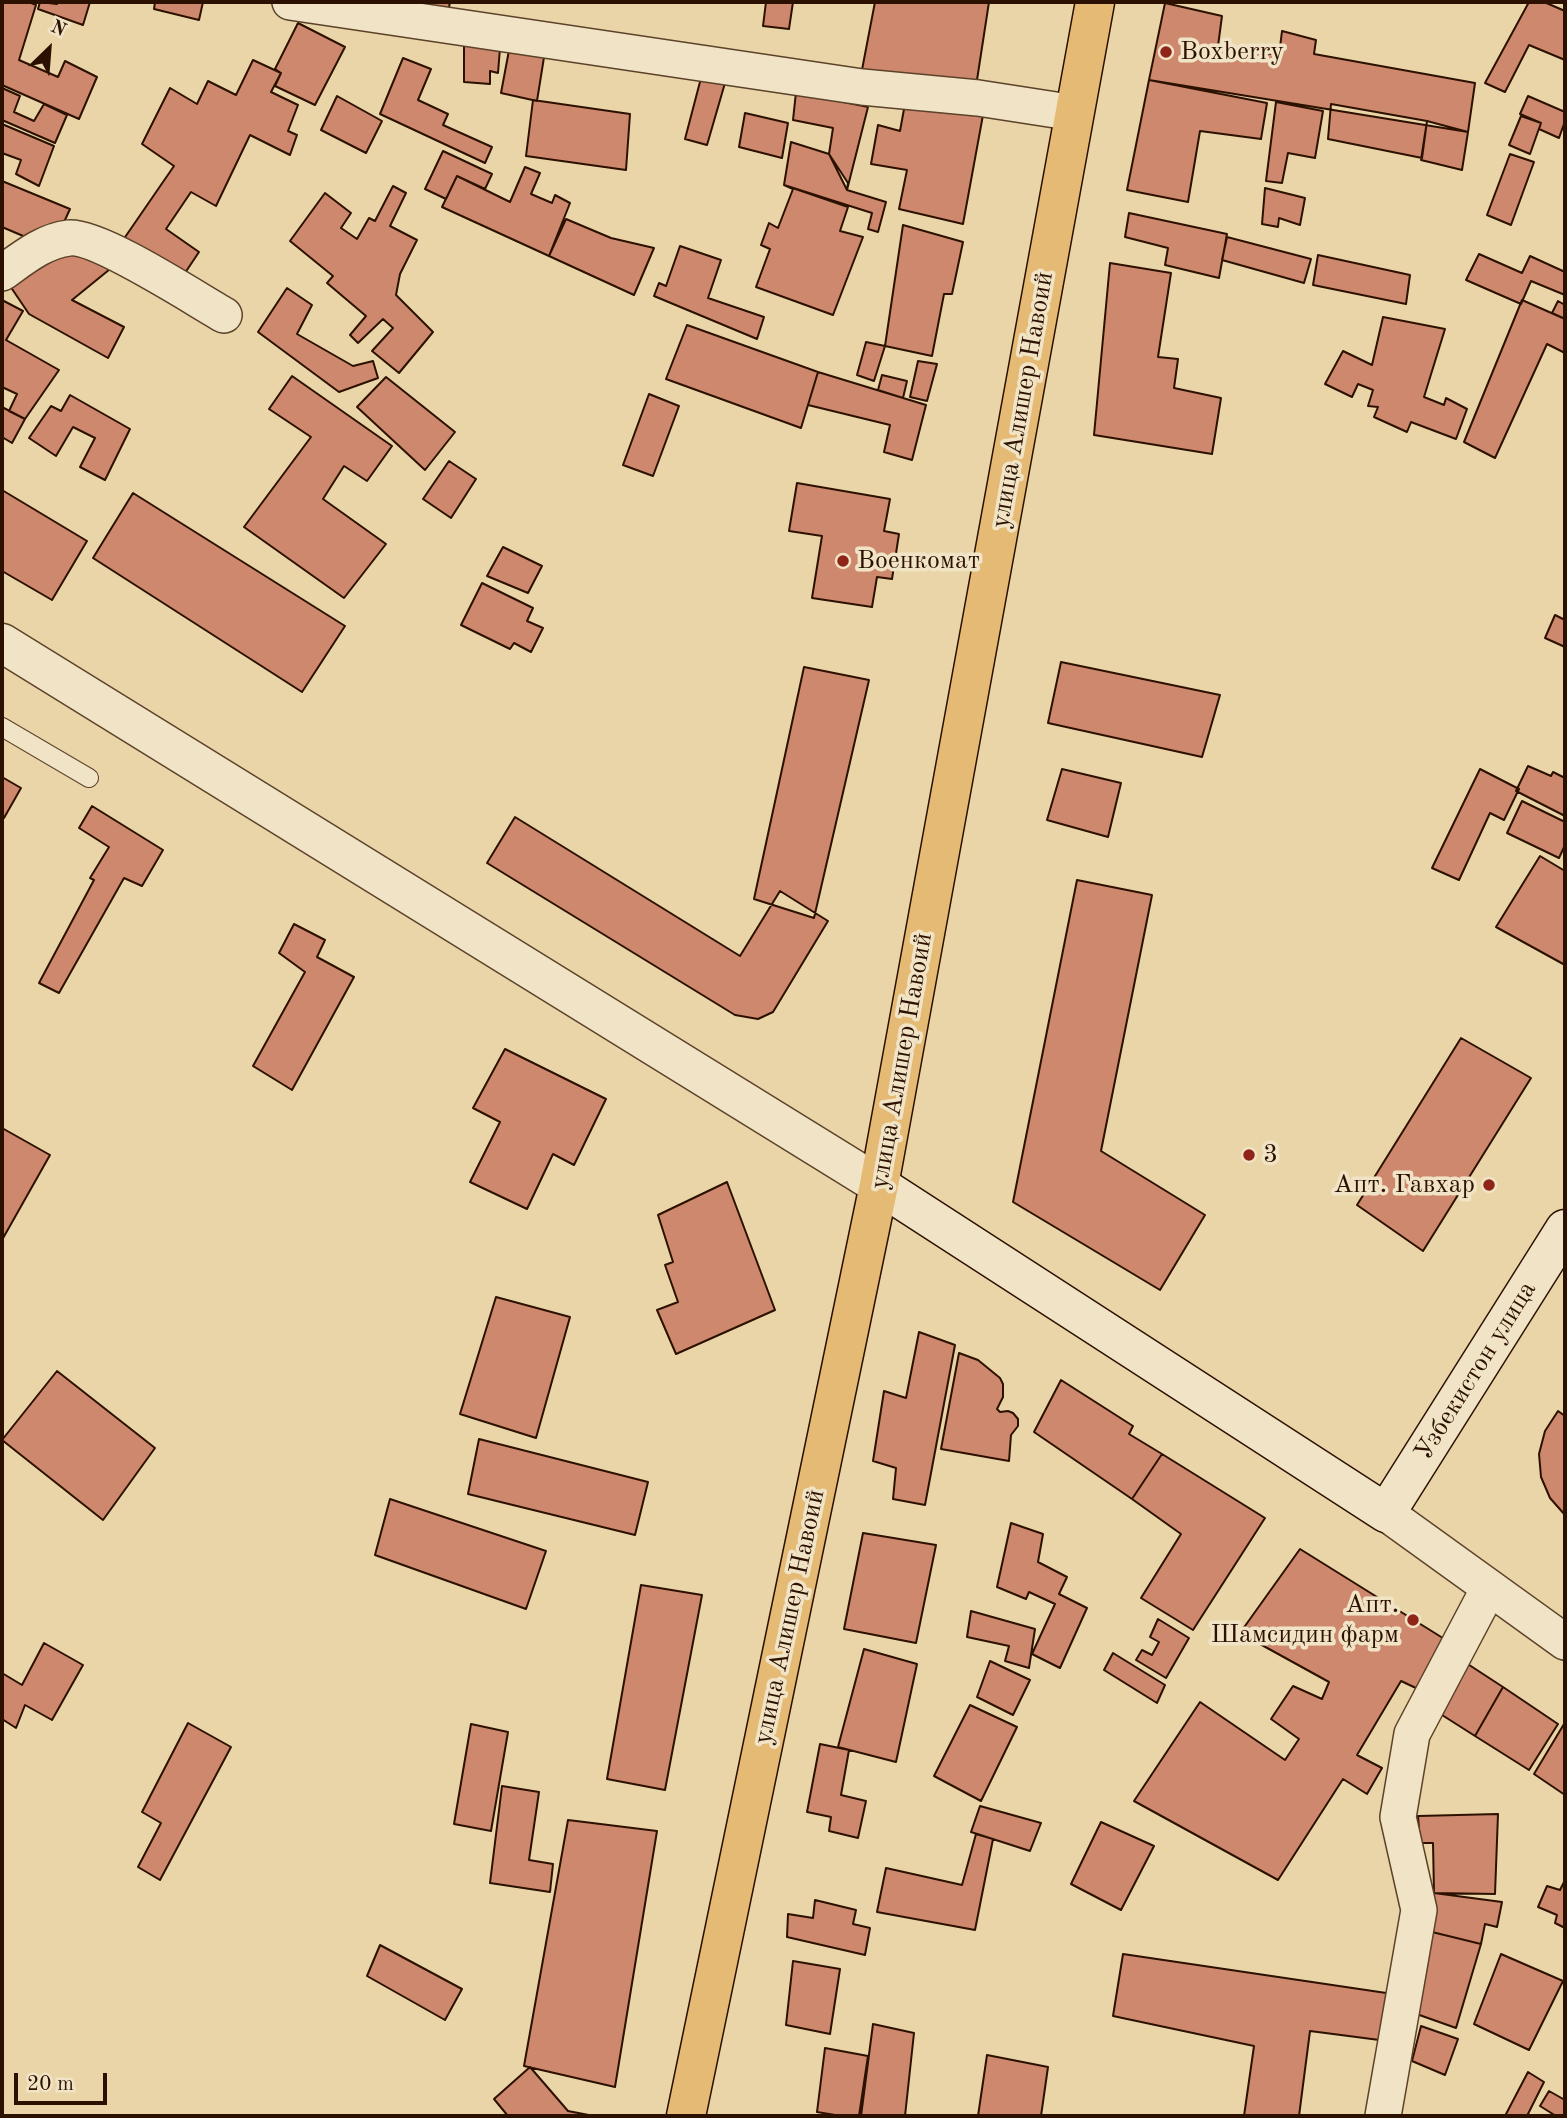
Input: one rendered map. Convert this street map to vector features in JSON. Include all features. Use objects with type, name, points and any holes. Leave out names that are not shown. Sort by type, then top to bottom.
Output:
[{"type":"main road","name":"улица Алишер Навоий","points":[[686,2116],[879,1185],[1095,2]]},
{"type":"street","points":[[290,2],[862,87],[978,98],[1075,113]]},
{"type":"street","points":[[2,273],[38,247],[70,238],[103,246],[224,315]]},
{"type":"street","points":[[2,643],[879,1185],[1386,1513],[1565,1642]]},
{"type":"street","name":"Узбекистон улица","points":[[1386,1513],[1565,1229]]},
{"type":"street","points":[[1383,2116],[1419,1910],[1398,1817],[1412,1734],[1489,1588]]},
{"type":"lane","points":[[2,727],[89,778]]},
{"type":"building","points":[[2,2],[29,2],[36,5],[19,60],[58,77],[65,61],[97,77],[79,119],[2,85]]},
{"type":"building","points":[[40,2],[90,2],[83,25],[38,9]]},
{"type":"building","points":[[155,2],[203,2],[199,20],[154,9]]},
{"type":"building","points":[[384,2],[450,2],[447,18]]},
{"type":"building","points":[[766,2],[793,2],[789,29],[763,26]]},
{"type":"building","points":[[875,2],[989,2],[975,93],[861,75]]},
{"type":"building","points":[[1529,2],[1544,2],[1565,11],[1565,60],[1529,45],[1505,92],[1485,83]]},
{"type":"building","points":[[1165,3],[1222,16],[1218,46],[1279,55],[1282,31],[1316,40],[1314,54],[1475,83],[1468,132],[1149,80]]},
{"type":"building","points":[[298,23],[345,47],[315,105],[275,86],[281,73],[275,69]]},
{"type":"building","points":[[464,43],[500,48],[498,73],[490,71],[490,84],[464,82]]},
{"type":"building","points":[[510,45],[545,51],[537,101],[501,93]]},
{"type":"building","points":[[403,58],[431,69],[418,100],[448,114],[443,125],[492,147],[485,163],[380,114]]},
{"type":"building","points":[[253,60],[281,73],[271,92],[298,105],[288,131],[297,135],[290,155],[250,135],[216,206],[191,192],[166,229],[199,252],[179,282],[121,243],[174,166],[142,144],[170,88],[197,104],[208,81],[236,95]]},
{"type":"building","points":[[701,78],[725,83],[707,145],[685,139]]},
{"type":"building","points":[[1149,80],[1267,103],[1261,139],[1200,131],[1188,202],[1127,190]]},
{"type":"building","points":[[2,88],[20,96],[14,112],[34,121],[44,104],[67,115],[55,143],[2,120]]},
{"type":"building","points":[[796,92],[868,107],[847,190],[829,154],[833,128],[793,120]]},
{"type":"building","points":[[337,96],[382,121],[366,153],[321,130]]},
{"type":"building","points":[[1528,96],[1565,112],[1559,138],[1539,129],[1541,123],[1520,114]]},
{"type":"building","points":[[906,98],[983,115],[963,224],[899,209],[907,170],[871,164],[878,125],[900,131]]},
{"type":"building","points":[[533,100],[630,114],[626,170],[526,156]]},
{"type":"building","points":[[1276,102],[1323,111],[1315,158],[1288,153],[1282,183],[1266,181]]},
{"type":"building","points":[[1331,104],[1427,121],[1422,158],[1328,139]]},
{"type":"building","points":[[745,113],[788,123],[782,158],[739,147]]},
{"type":"building","points":[[1521,116],[1541,123],[1530,154],[1509,145]]},
{"type":"building","points":[[1427,121],[1468,132],[1462,170],[1421,160]]},
{"type":"building","points":[[2,124],[54,146],[39,186],[16,174],[21,160],[2,153]]},
{"type":"building","points":[[791,142],[829,154],[848,183],[847,190],[886,202],[878,232],[868,229],[872,213],[784,185]]},
{"type":"building","points":[[443,151],[492,174],[485,189],[457,176],[446,199],[425,189]]},
{"type":"building","points":[[1510,154],[1534,162],[1511,225],[1487,215]]},
{"type":"building","points":[[525,167],[540,173],[531,194],[552,203],[555,195],[570,203],[549,256],[442,207],[457,176],[510,202]]},
{"type":"building","points":[[2,181],[70,209],[60,231],[35,241],[2,227]]},
{"type":"building","points":[[784,185],[848,207],[840,231],[863,237],[833,315],[756,287],[770,249],[761,245],[769,223],[778,228],[793,189]]},
{"type":"building","points":[[393,186],[406,193],[390,226],[417,240],[400,274],[396,295],[433,332],[399,373],[372,351],[393,328],[383,319],[358,343],[350,335],[366,316],[327,283],[333,276],[290,241],[325,193],[351,213],[341,228],[357,239],[369,218],[375,221]]},
{"type":"building","points":[[1265,188],[1305,198],[1300,225],[1279,218],[1278,227],[1262,224]]},
{"type":"building","points":[[1129,213],[1227,234],[1219,278],[1165,265],[1168,248],[1125,237]]},
{"type":"building","points":[[566,219],[611,238],[654,248],[634,295],[549,256]]},
{"type":"building","points":[[903,225],[963,242],[952,294],[944,294],[932,356],[885,346]]},
{"type":"building","points":[[1227,237],[1311,259],[1304,283],[1222,260]]},
{"type":"building","points":[[680,246],[721,260],[708,298],[764,317],[757,339],[654,296],[659,283],[666,286]]},
{"type":"building","points":[[79,249],[115,265],[72,300],[124,327],[108,358],[29,314],[6,280]]},
{"type":"building","points":[[1479,254],[1522,273],[1530,256],[1565,272],[1565,295],[1531,281],[1521,304],[1466,280]]},
{"type":"building","points":[[1318,255],[1410,275],[1406,304],[1313,285]]},
{"type":"building","points":[[1110,263],[1171,273],[1158,357],[1178,359],[1174,388],[1221,398],[1212,454],[1094,435]]},
{"type":"building","points":[[287,288],[312,305],[297,334],[353,366],[373,361],[378,378],[339,392],[258,332]]},
{"type":"building","points":[[2,300],[23,311],[6,340],[59,370],[25,419],[9,411],[17,394],[2,387]]},
{"type":"building","points":[[1522,300],[1565,319],[1565,353],[1547,344],[1495,458],[1464,442]]},
{"type":"building","points":[[1558,301],[1565,305],[1565,319],[1552,313]]},
{"type":"building","points":[[1383,317],[1445,329],[1424,397],[1444,405],[1446,398],[1467,409],[1456,439],[1411,422],[1407,432],[1374,417],[1378,407],[1368,406],[1373,390],[1358,384],[1352,397],[1325,384],[1343,351],[1372,365]]},
{"type":"building","points":[[687,325],[818,372],[801,428],[666,379]]},
{"type":"building","points":[[866,342],[885,346],[874,381],[857,375]]},
{"type":"building","points":[[918,361],[937,364],[927,401],[910,397]]},
{"type":"building","points":[[818,372],[926,405],[912,460],[884,452],[890,425],[808,405]]},
{"type":"building","points":[[882,375],[907,381],[903,398],[878,390]]},
{"type":"building","points":[[292,376],[392,446],[367,481],[344,466],[323,499],[386,544],[344,598],[244,527],[311,437],[269,409]]},
{"type":"building","points":[[386,377],[455,432],[425,470],[357,407]]},
{"type":"building","points":[[649,394],[679,406],[653,476],[623,465]]},
{"type":"building","points":[[70,395],[130,429],[105,480],[80,467],[95,438],[73,427],[56,456],[29,438],[51,406],[61,411]]},
{"type":"building","points":[[2,407],[25,419],[12,443],[2,437]]},
{"type":"building","points":[[449,461],[476,479],[451,518],[423,499]]},
{"type":"building","points":[[797,483],[890,499],[884,531],[899,534],[892,579],[877,577],[872,607],[812,598],[822,536],[789,531]]},
{"type":"building","points":[[2,490],[87,541],[52,600],[2,571]]},
{"type":"building","points":[[133,493],[345,626],[302,692],[93,558]]},
{"type":"building","points":[[503,547],[542,566],[528,593],[487,576]]},
{"type":"building","points":[[482,583],[533,608],[527,621],[543,628],[531,652],[514,643],[510,649],[461,625]]},
{"type":"building","points":[[1555,615],[1565,620],[1565,647],[1545,638]]},
{"type":"building","points":[[1061,662],[1220,695],[1202,757],[1048,723]]},
{"type":"building","points":[[804,667],[869,680],[814,918],[754,899]]},
{"type":"building","points":[[1528,766],[1551,776],[1553,772],[1565,778],[1565,816],[1516,791]]},
{"type":"building","points":[[1062,769],[1121,783],[1108,837],[1047,820]]},
{"type":"building","points":[[1480,769],[1519,789],[1504,820],[1490,813],[1459,880],[1432,868]]},
{"type":"building","points":[[2,777],[21,788],[4,818],[2,816]]},
{"type":"building","points":[[1522,801],[1565,822],[1565,845],[1559,858],[1507,833]]},
{"type":"building","points":[[92,806],[163,850],[142,886],[124,878],[59,993],[39,983],[94,880],[90,878],[109,847],[79,828]]},
{"type":"building","points":[[515,817],[740,956],[780,891],[828,921],[773,1012],[758,1019],[735,1015],[487,863]]},
{"type":"building","points":[[1540,856],[1565,871],[1565,965],[1496,927]]},
{"type":"building","points":[[1077,880],[1152,895],[1101,1151],[1205,1215],[1160,1290],[1013,1202]]},
{"type":"building","points":[[294,924],[325,940],[317,957],[354,977],[292,1090],[253,1066],[305,972],[279,953]]},
{"type":"building","points":[[1461,1038],[1531,1078],[1423,1251],[1357,1205]]},
{"type":"building","points":[[505,1049],[606,1099],[574,1165],[553,1154],[527,1209],[470,1182],[500,1122],[473,1108]]},
{"type":"building","points":[[2,1128],[50,1155],[2,1240]]},
{"type":"building","points":[[727,1182],[775,1310],[676,1354],[657,1310],[678,1302],[665,1265],[673,1262],[658,1215]]},
{"type":"building","points":[[496,1297],[570,1317],[536,1438],[460,1414]]},
{"type":"building","points":[[919,1332],[955,1345],[925,1505],[893,1499],[896,1468],[873,1461],[884,1391],[906,1398]]},
{"type":"building","points":[[959,1353],[978,1360],[1000,1378],[1003,1384],[1003,1397],[997,1409],[1000,1412],[1013,1413],[1018,1419],[1018,1426],[1011,1435],[1009,1461],[941,1449]]},
{"type":"building","points":[[57,1371],[155,1448],[103,1520],[2,1440]]},
{"type":"building","points":[[1061,1380],[1133,1426],[1129,1434],[1162,1454],[1132,1499],[1034,1432]]},
{"type":"building","points":[[1558,1411],[1565,1416],[1565,1515],[1550,1498],[1541,1477],[1539,1454],[1545,1431]]},
{"type":"building","points":[[479,1439],[648,1482],[635,1535],[468,1494]]},
{"type":"building","points":[[1162,1454],[1265,1518],[1193,1630],[1141,1598],[1181,1534],[1132,1499]]},
{"type":"building","points":[[390,1499],[546,1551],[526,1609],[375,1555]]},
{"type":"building","points":[[1011,1523],[1043,1534],[1038,1562],[1067,1577],[1059,1594],[1087,1608],[1060,1668],[1032,1654],[1055,1604],[1029,1592],[1026,1599],[997,1587]]},
{"type":"building","points":[[863,1533],[936,1545],[916,1643],[844,1629]]},
{"type":"building","points":[[1300,1549],[1446,1640],[1418,1689],[1401,1681],[1357,1755],[1382,1768],[1367,1794],[1343,1779],[1278,1880],[1134,1801],[1200,1702],[1285,1760],[1299,1739],[1271,1719],[1293,1686],[1322,1699],[1329,1682],[1240,1633]]},
{"type":"building","points":[[641,1585],[702,1595],[665,1790],[607,1779]]},
{"type":"building","points":[[971,1611],[1035,1629],[1029,1668],[1005,1661],[1009,1646],[967,1637]]},
{"type":"building","points":[[1158,1619],[1189,1638],[1166,1678],[1136,1660],[1142,1650],[1152,1655],[1159,1642],[1150,1637]]},
{"type":"building","points":[[44,1643],[83,1665],[52,1720],[25,1705],[16,1728],[2,1719],[2,1673],[22,1685]]},
{"type":"building","points":[[864,1649],[917,1664],[896,1762],[838,1747]]},
{"type":"building","points":[[1113,1653],[1165,1685],[1157,1703],[1104,1670]]},
{"type":"building","points":[[1457,1657],[1503,1687],[1475,1736],[1431,1708]]},
{"type":"building","points":[[990,1661],[1030,1680],[1013,1715],[977,1697]]},
{"type":"building","points":[[1503,1687],[1558,1724],[1529,1770],[1475,1736]]},
{"type":"building","points":[[970,1705],[1017,1727],[981,1801],[934,1776]]},
{"type":"building","points":[[188,1723],[231,1747],[160,1880],[138,1867],[161,1823],[142,1812]]},
{"type":"building","points":[[471,1724],[508,1732],[491,1831],[454,1824]]},
{"type":"building","points":[[1565,1724],[1565,1795],[1534,1774]]},
{"type":"building","points":[[820,1744],[849,1750],[841,1795],[866,1801],[858,1838],[829,1831],[831,1817],[807,1812]]},
{"type":"building","points":[[502,1786],[539,1792],[529,1860],[553,1864],[550,1892],[490,1883]]},
{"type":"building","points":[[980,1806],[1041,1823],[1030,1851],[971,1832]]},
{"type":"building","points":[[1498,1814],[1495,1894],[1434,1893],[1433,1843],[1420,1843],[1418,1816]]},
{"type":"building","points":[[568,1820],[657,1831],[615,2087],[524,2066]]},
{"type":"building","points":[[1101,1822],[1154,1846],[1121,1910],[1071,1884]]},
{"type":"building","points":[[976,1834],[993,1839],[975,1930],[877,1912],[886,1868],[962,1885]]},
{"type":"building","points":[[1565,1880],[1565,1928],[1555,1923],[1557,1915],[1538,1907],[1547,1886],[1560,1890]]},
{"type":"building","points":[[1434,1893],[1502,1902],[1497,1927],[1485,1924],[1481,1944],[1432,1932]]},
{"type":"building","points":[[815,1900],[856,1910],[853,1924],[870,1928],[865,1955],[787,1937],[788,1914],[813,1918]]},
{"type":"building","points":[[1432,1932],[1481,1944],[1456,2028],[1411,2012]]},
{"type":"building","points":[[380,1945],[462,1989],[445,2020],[367,1976]]},
{"type":"building","points":[[1123,1954],[1393,1994],[1387,2041],[1310,2031],[1299,2116],[1244,2116],[1254,2046],[1113,2016]]},
{"type":"building","points":[[1501,1954],[1563,1981],[1529,2050],[1474,2024]]},
{"type":"building","points":[[793,1961],[840,1969],[830,2034],[786,2025]]},
{"type":"building","points":[[873,2024],[914,2033],[905,2116],[861,2116]]},
{"type":"building","points":[[1421,2026],[1458,2039],[1445,2075],[1412,2061]]},
{"type":"building","points":[[825,2048],[868,2056],[859,2116],[817,2112]]},
{"type":"building","points":[[987,2055],[1048,2067],[1041,2116],[978,2116]]},
{"type":"building","points":[[530,2067],[568,2111],[594,2116],[508,2116],[494,2099]]},
{"type":"building","points":[[1528,2072],[1544,2082],[1527,2116],[1505,2116]]},
{"type":"building","points":[[1549,2091],[1565,2100],[1565,2116],[1556,2116],[1540,2106]]},
{"type":"place","name":"Boxberry","points":[[1166,52]]},
{"type":"place","name":"Военкомат","points":[[843,561]]},
{"type":"place","name":"3","points":[[1249,1155]]},
{"type":"place","name":"Апт. Гавхар","points":[[1489,1185]]},
{"type":"place","name":"Апт. Шамсидин фарм","points":[[1413,1620]]}]
